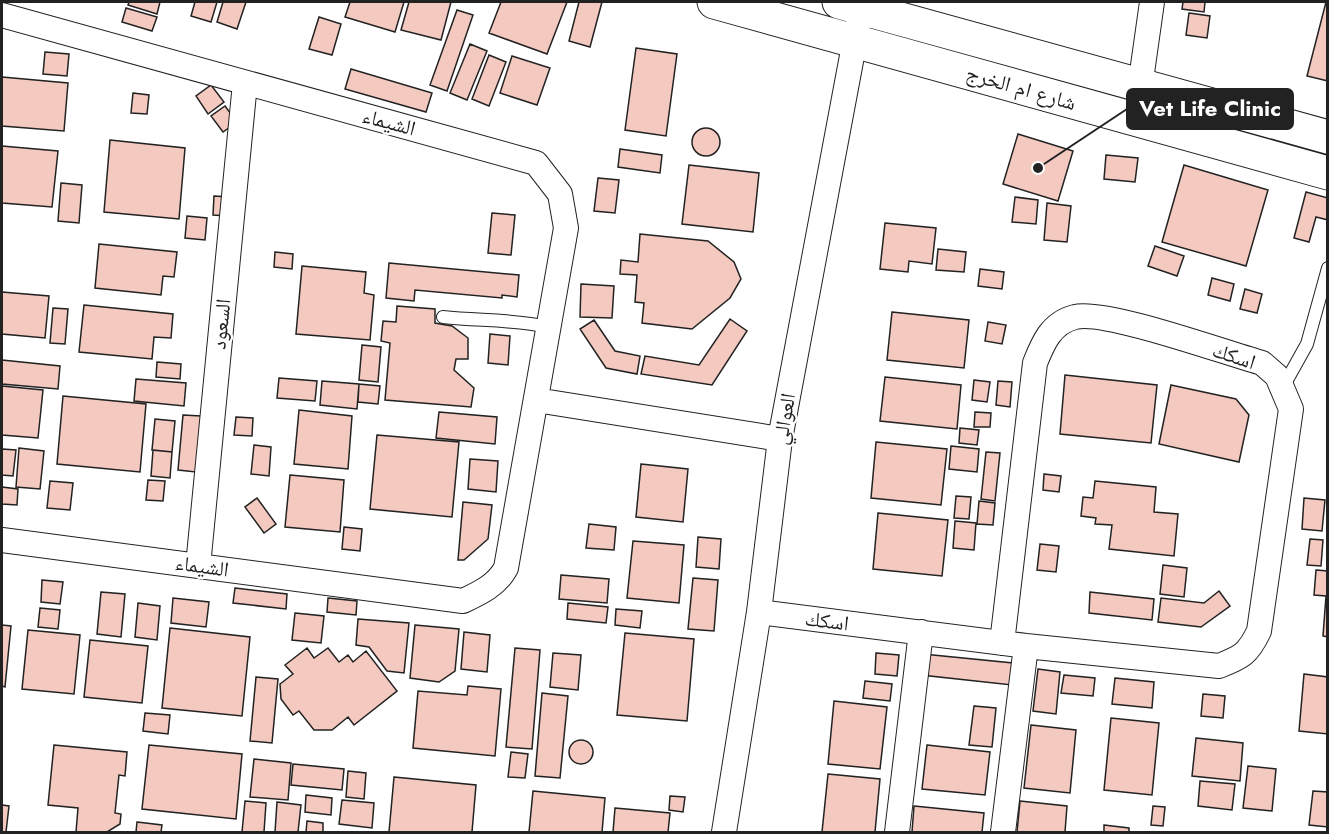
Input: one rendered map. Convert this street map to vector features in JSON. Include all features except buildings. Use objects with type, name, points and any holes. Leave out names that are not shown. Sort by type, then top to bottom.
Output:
[{"type":"street","name":"شارع ام الخرج","points":[[714,2],[1134,121],[1328,173]]},
{"type":"street","points":[[1134,121],[1141,87],[1152,2]]},
{"type":"street","name":"شارع ام الخرج","points":[[850,5],[1328,137]]},
{"type":"street","name":"العوالي","points":[[724,832],[759,612],[780,439],[853,41],[850,5]]},
{"type":"street","name":"الشيماء","points":[[2,15],[536,163],[560,194],[566,228],[506,568],[500,579],[464,601],[2,540]]},
{"type":"street","name":"السعود","points":[[198,566],[245,82]]},
{"type":"street","name":"اسكك","points":[[759,612],[921,632],[1002,643],[1026,646],[1219,666],[1249,651],[1259,631],[1291,409],[1277,376],[1262,363],[1103,317],[1075,317],[1056,325],[1044,339],[1035,363],[1002,643]]},
{"type":"street","points":[[536,400],[780,439]]},
{"type":"street","points":[[897,832],[921,632]]},
{"type":"street","points":[[1003,832],[1026,646]]},
{"type":"lane","points":[[1283,387],[1307,344],[1328,268]]},
{"type":"lane","points":[[443,318],[477,321],[518,320],[548,327]]},
{"type":"place","name":"Vet Life Clinic","points":[[1038,168]]}]
